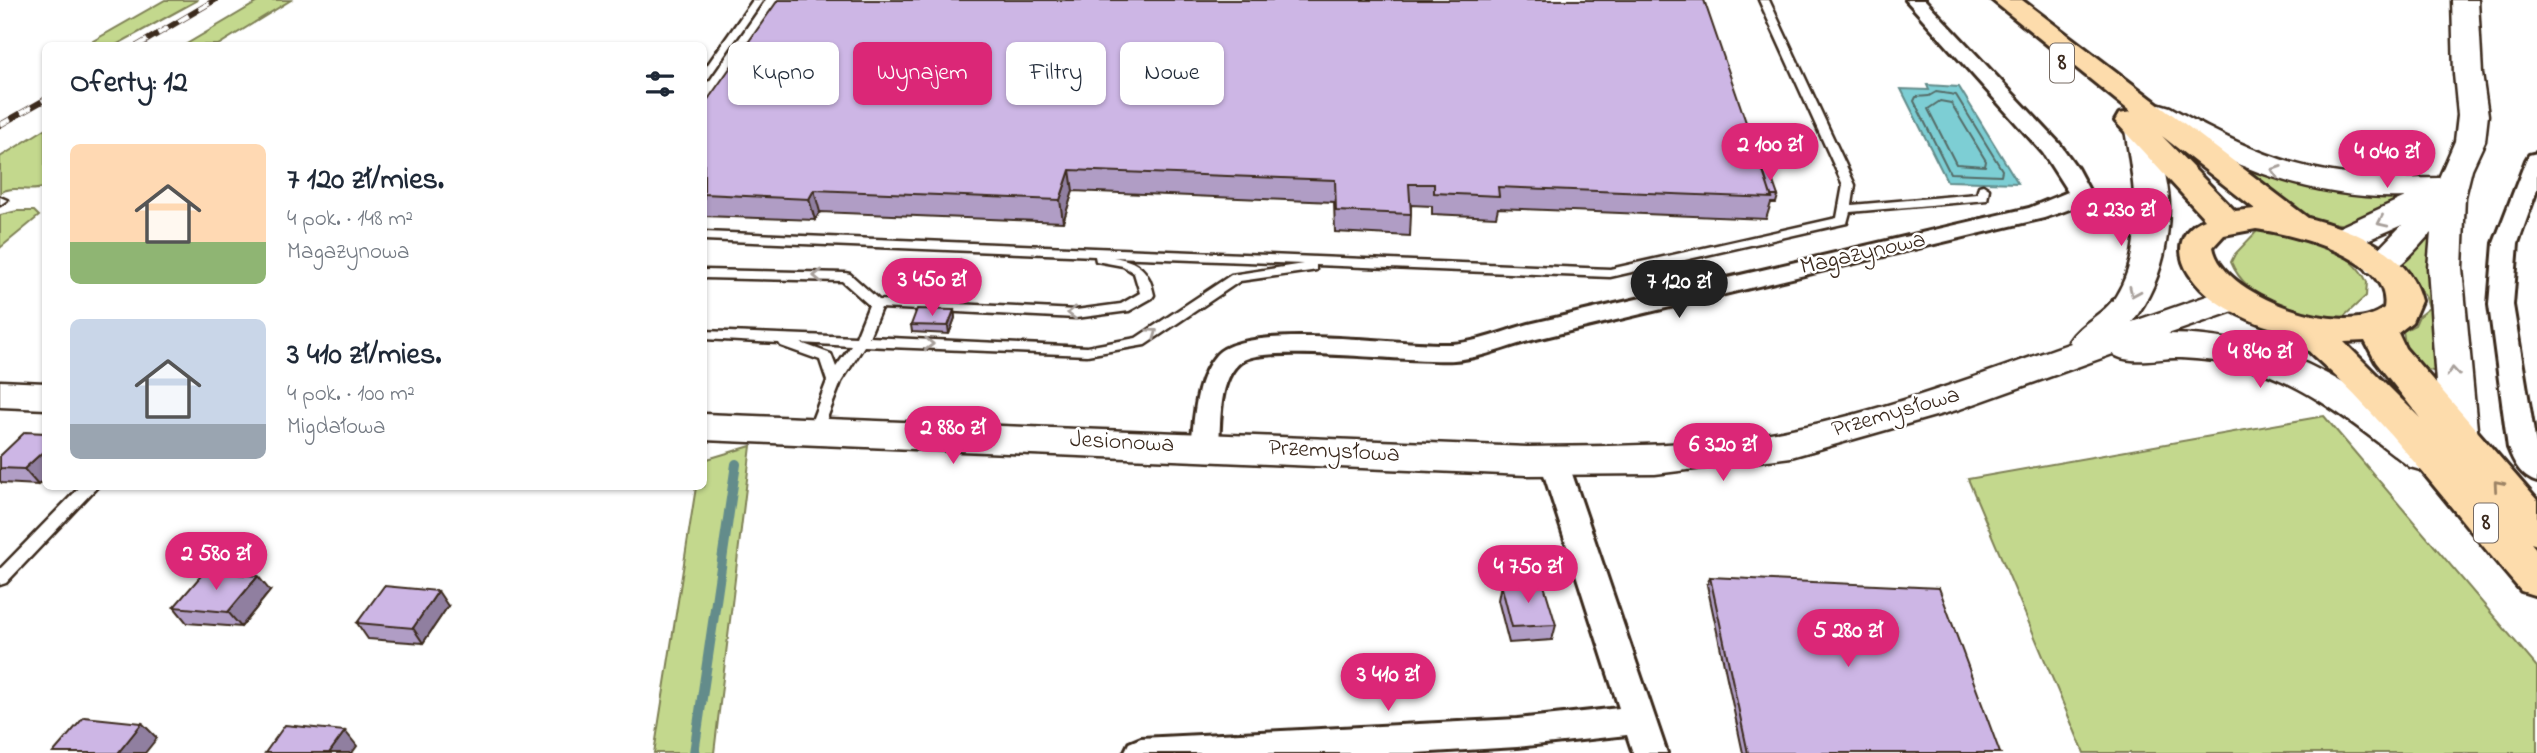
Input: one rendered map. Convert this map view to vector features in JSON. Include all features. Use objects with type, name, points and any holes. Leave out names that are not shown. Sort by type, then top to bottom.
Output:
[{"type":"highway","name":"8","points":[[1982,0],[2104,96],[2140,116],[2299,226]]},
{"type":"highway","name":"8","points":[[2005,0],[2140,116],[2222,217],[2221,223]]},
{"type":"highway","name":"8","points":[[2256,219],[2299,226],[2339,240],[2380,265],[2395,280],[2403,295],[2402,309],[2393,320],[2377,328],[2355,331],[2300,324],[2277,317],[2236,298],[2209,275],[2195,253],[2197,240],[2205,229],[2221,223],[2256,219]]},
{"type":"highway","name":"8","points":[[2300,324],[2367,387],[2537,529]]},
{"type":"highway","name":"8","points":[[2377,328],[2448,453],[2537,579]]},
{"type":"main road","points":[[2339,240],[2381,224],[2449,184]]},
{"type":"street","name":"Magazynowa","points":[[1205,446],[1214,382],[1228,359],[1237,351],[1270,346],[1456,352],[1529,331],[2036,213],[2067,202],[2080,194],[2051,148],[1915,0]]},
{"type":"street","points":[[2380,265],[2449,184],[2470,141],[2473,115],[2468,74],[2465,0]]},
{"type":"street","points":[[2070,354],[2119,315],[2133,298],[2146,262],[2153,204],[2140,116],[2206,140],[2288,175],[2358,188],[2449,184]]},
{"type":"street","points":[[2537,160],[2506,243],[2501,305],[2520,440],[2527,460],[2537,472]]},
{"type":"street","points":[[2070,354],[2182,344],[2255,358],[2305,377],[2448,453],[2445,268],[2449,184]]},
{"type":"street","name":"Przemysłowa","points":[[1205,446],[1554,462],[1655,460],[1791,443],[1947,400],[2070,354],[2236,298]]},
{"type":"street","points":[[0,394],[42,396]]},
{"type":"street","name":"Jesionowa","points":[[707,427],[1205,446]]},
{"type":"street","points":[[1554,462],[1650,753]]},
{"type":"street","points":[[1141,753],[1517,733],[1639,720]]},
{"type":"lane","points":[[707,73],[758,0]]},
{"type":"lane","points":[[707,236],[1610,273],[1843,220],[1849,185],[1764,0]]},
{"type":"lane","points":[[1844,209],[1959,201],[1983,197],[1983,190]]},
{"type":"lane","points":[[707,274],[845,277],[876,304],[1076,314],[1124,308],[1146,295],[1145,276],[1135,265],[1057,250]]},
{"type":"lane","points":[[707,335],[1087,351],[1140,342],[1236,278],[1365,262]]},
{"type":"lane","points":[[815,431],[834,381],[861,341],[876,304]]},
{"type":"lane","points":[[772,337],[826,357],[834,381]]},
{"type":"lane","points":[[0,579],[87,490]]},
{"type":"green space","points":[[165,0],[198,0],[121,42],[91,42]]},
{"type":"green space","points":[[261,0],[291,0],[223,42],[190,42]]},
{"type":"green space","points":[[42,131],[42,188],[10,189],[0,193],[0,157]]},
{"type":"green space","points":[[2224,157],[2417,194],[2358,223],[2334,223],[2316,219],[2282,202]]},
{"type":"green space","points":[[34,211],[39,216],[0,248],[0,215]]},
{"type":"green space","points":[[2438,226],[2440,373],[2417,367],[2405,344],[2403,331],[2415,325],[2419,316],[2429,308],[2426,298],[2401,261]]},
{"type":"green space","points":[[2258,230],[2289,234],[2335,250],[2359,269],[2367,282],[2366,296],[2342,318],[2294,311],[2263,297],[2239,276],[2231,262],[2235,254]]},
{"type":"green space","points":[[2324,416],[2537,667],[2537,753],[2084,753],[1968,479]]},
{"type":"green space","points":[[751,446],[714,753],[654,753],[696,490],[707,490],[707,459]]},
{"type":"water","points":[[1927,85],[1959,87],[2018,183],[1947,181],[1901,89],[1929,90]]},
{"type":"building","points":[[778,0],[1704,0],[1772,198],[1498,187],[1499,196],[1434,193],[1434,184],[1409,184],[1411,214],[1336,211],[1335,180],[1070,170],[1060,200],[814,190],[809,199],[707,194],[707,101],[728,71],[728,105],[839,105],[839,42],[748,42]]},
{"type":"building","points":[[1763,170],[1769,170],[1778,196],[1771,196]]},
{"type":"building","points":[[925,260],[960,261],[957,270],[922,268]]},
{"type":"building","points":[[917,309],[954,310],[948,326],[911,325]]},
{"type":"building","points":[[25,432],[42,433],[42,453],[24,469],[0,468],[0,456]]},
{"type":"building","points":[[205,571],[258,576],[228,612],[174,607]]},
{"type":"building","points":[[1710,577],[1939,588],[2000,753],[1748,753]]},
{"type":"building","points":[[1543,582],[1556,625],[1512,627],[1501,584]]},
{"type":"building","points":[[384,586],[438,591],[413,628],[357,623]]},
{"type":"building","points":[[84,717],[142,723],[118,753],[53,753]]},
{"type":"building","points":[[285,725],[345,731],[329,753],[265,753]]},
{"type":"waterway","points":[[694,753],[736,464]]},
{"type":"railway","points":[[144,42],[215,0]]},
{"type":"railway","points":[[0,125],[42,101]]}]
